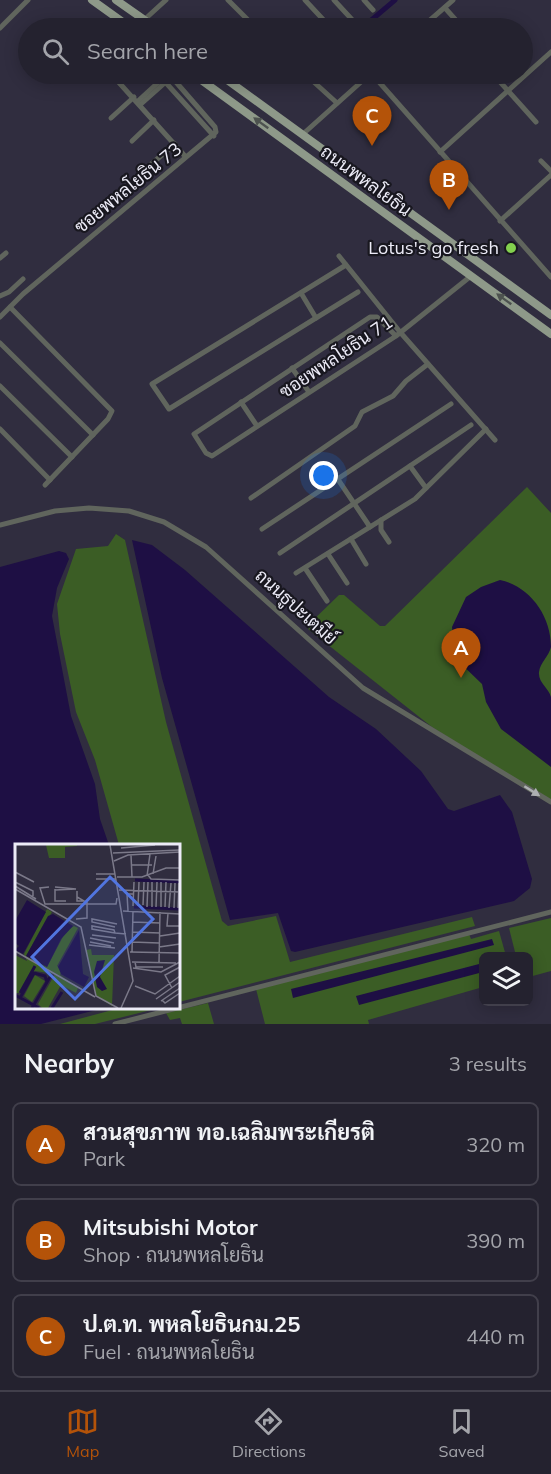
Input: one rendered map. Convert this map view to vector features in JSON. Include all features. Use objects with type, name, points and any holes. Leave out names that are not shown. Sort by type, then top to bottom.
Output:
[{"type":"main road","points":[[92,0],[116,18]]},
{"type":"main road","points":[[116,0],[141,18]]},
{"type":"main road","name":"ถนนพหลโยธิน","points":[[207,84],[551,334]]},
{"type":"main road","name":"ถนนพหลโยธิน","points":[[233,84],[551,315]]},
{"type":"main road","points":[[282,138],[289,134],[289,124]]},
{"type":"street","points":[[0,28],[28,0]]},
{"type":"street","points":[[146,18],[166,0]]},
{"type":"street","points":[[228,0],[246,18]]},
{"type":"street","points":[[305,0],[322,18]]},
{"type":"street","points":[[334,0],[350,18]]},
{"type":"street","points":[[364,0],[373,10]]},
{"type":"street","points":[[433,18],[453,0]]},
{"type":"street","points":[[445,8],[454,18]]},
{"type":"street","points":[[533,66],[551,52]]},
{"type":"street","points":[[546,57],[551,63]]},
{"type":"street","points":[[121,84],[184,155]]},
{"type":"street","points":[[111,118],[138,101],[156,84]]},
{"type":"street","points":[[167,84],[214,136]]},
{"type":"street","points":[[177,84],[214,127],[216,132],[214,136]]},
{"type":"street","points":[[316,84],[337,103]]},
{"type":"street","points":[[303,135],[359,84]]},
{"type":"street","points":[[380,84],[551,277]]},
{"type":"street","points":[[502,84],[536,122]]},
{"type":"street","points":[[440,152],[515,84]]},
{"type":"street","points":[[132,141],[154,120]]},
{"type":"street","name":"ซอยพหลโยธิน 73","points":[[1,315],[214,136]]},
{"type":"street","points":[[149,166],[175,144]]},
{"type":"street","points":[[500,220],[551,173],[541,161]]},
{"type":"street","points":[[0,258],[6,253]]},
{"type":"street","points":[[339,256],[398,334],[428,364],[495,440]]},
{"type":"street","points":[[346,265],[152,384],[169,409],[358,292]]},
{"type":"street","name":"ซอยพหลโยธิน 71","points":[[241,402],[195,431],[206,453],[212,456],[398,334],[471,276]]},
{"type":"street","points":[[0,296],[9,292],[23,279]]},
{"type":"street","points":[[301,293],[316,318]]},
{"type":"street","points":[[10,307],[112,411],[93,435],[45,485]]},
{"type":"street","points":[[257,426],[241,402],[292,368],[373,316],[398,334]]},
{"type":"street","points":[[0,343],[93,435]]},
{"type":"street","points":[[251,498],[355,426],[362,412],[393,396],[406,381],[428,364]]},
{"type":"street","points":[[292,368],[309,393]]},
{"type":"street","points":[[0,386],[72,457]]},
{"type":"street","points":[[262,529],[451,404]]},
{"type":"street","points":[[280,553],[471,425]]},
{"type":"street","points":[[0,429],[50,480]]},
{"type":"street","points":[[296,573],[415,499],[486,429]]},
{"type":"street","points":[[410,466],[426,488]]},
{"type":"street","points":[[338,478],[370,527]]},
{"type":"street","name":"ถนนธูปะเตมีย์","points":[[0,525],[55,512],[89,508],[129,511],[164,522],[206,547],[363,688],[551,802]]},
{"type":"street","points":[[381,520],[381,530],[388,542]]},
{"type":"street","points":[[351,539],[366,564]]},
{"type":"street","points":[[328,554],[347,584]]},
{"type":"street","points":[[305,568],[327,601]]},
{"type":"street","points":[[180,1007],[551,912]]},
{"type":"street","points":[[115,1024],[173,1009]]},
{"type":"green space","points":[[527,487],[551,513],[551,803],[432,727],[308,629],[308,625],[339,595],[344,595],[380,626],[385,626]]},
{"type":"green space","points":[[116,534],[125,540],[166,722],[222,921],[228,926],[276,916],[290,962],[472,917],[475,926],[180,1002],[180,844],[119,844],[95,760],[76,712],[60,634],[57,604],[76,549],[108,546]]},
{"type":"green space","points":[[551,918],[551,971],[533,976],[533,952],[515,952],[509,928]]},
{"type":"green space","points":[[499,931],[505,952],[479,952],[479,988],[368,1020],[369,1024],[265,1024],[256,989],[469,934],[471,939]]},
{"type":"green space","points":[[208,1003],[214,1024],[182,1024],[180,1018],[170,1020],[166,1013]]},
{"type":"green space","points":[[116,1009],[155,1009],[95,1024],[60,1024]]},
{"type":"shaded area","points":[[132,540],[152,545],[185,570],[329,697],[376,729],[421,771],[448,809],[454,811],[500,795],[512,812],[532,879],[530,888],[514,901],[295,952],[291,951],[278,913],[230,920],[162,678]]},
{"type":"shaded area","points":[[59,551],[66,553],[69,559],[57,588],[52,616],[71,716],[95,784],[100,819],[109,844],[15,844],[15,1009],[100,1009],[41,1024],[0,1024],[0,567]]},
{"type":"shaded area","points":[[500,580],[511,583],[529,595],[543,613],[550,635],[551,647],[541,666],[539,676],[551,697],[551,767],[501,729],[486,702],[482,684],[456,659],[452,627],[466,597],[481,587]]},
{"type":"shaded area","points":[[492,939],[494,945],[293,998],[291,989]]},
{"type":"shaded area","points":[[479,964],[479,973],[359,1005],[356,996]]},
{"type":"waterway","points":[[374,18],[395,0]]},
{"type":"place","name":"ป.ต.ท. พหลโยธินกม.25","points":[[372,146]]},
{"type":"place","name":"Mitsubishi Motor","points":[[449,210]]},
{"type":"place","name":"Lotus's go fresh","points":[[511,248]]},
{"type":"place","name":"สวนสุขภาพ ทอ.เฉลิมพระเกียรติ","points":[[461,678]]}]
